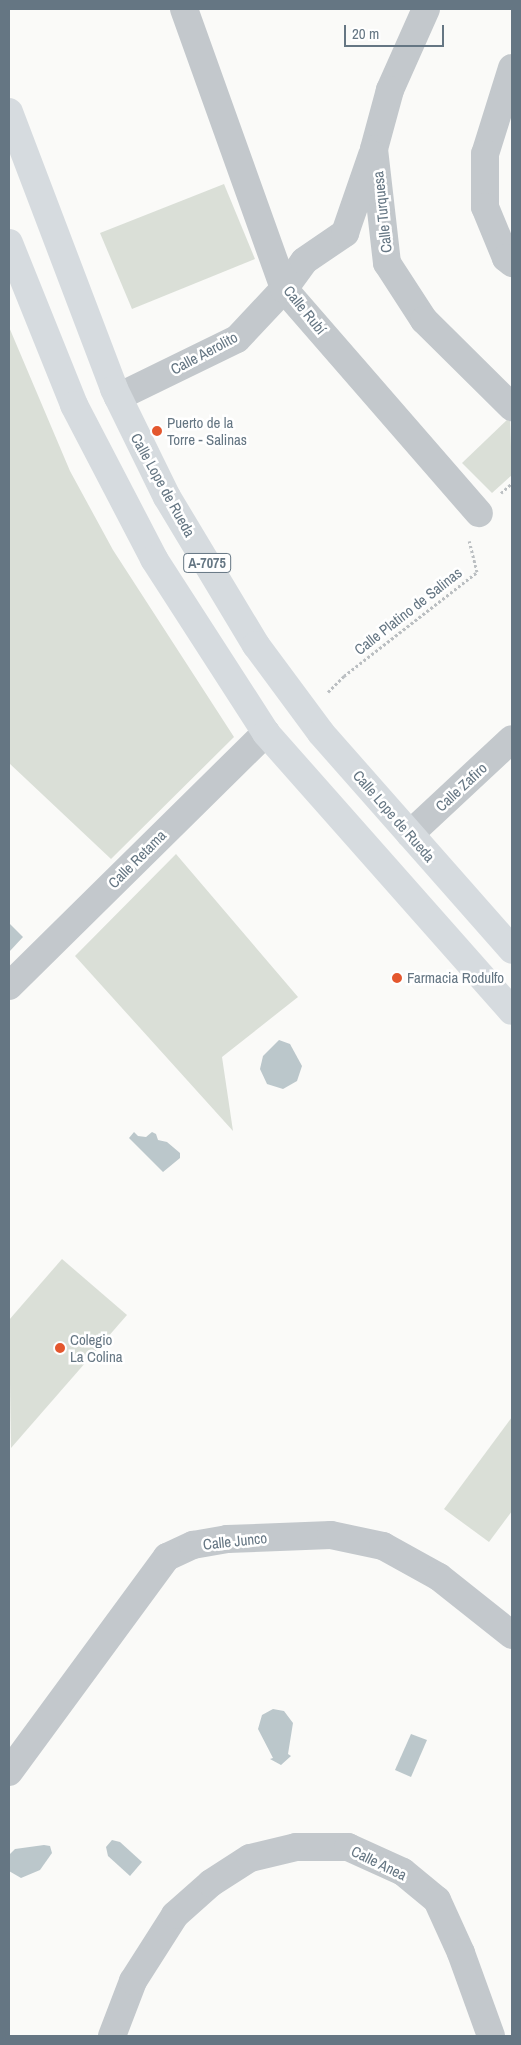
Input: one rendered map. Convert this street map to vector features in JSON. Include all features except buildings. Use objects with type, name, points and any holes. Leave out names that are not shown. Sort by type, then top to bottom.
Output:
[{"type":"main road","name":"Calle Lope de Rueda","points":[[9,112],[118,397],[177,514],[256,645],[307,714],[512,950]]},
{"type":"main road","name":"A-7075","points":[[9,243],[74,405],[150,551],[266,733],[512,1011]]},
{"type":"street","name":"Calle Rubí","points":[[184,9],[284,289],[479,513]]},
{"type":"street","name":"Calle Turquesa","points":[[426,9],[390,90],[374,149],[387,263],[424,320],[512,407]]},
{"type":"street","points":[[512,68],[486,154],[485,207],[506,258],[512,263]]},
{"type":"street","name":"Calle Aerolito","points":[[118,397],[237,339],[284,289],[304,260],[345,233],[374,149]]},
{"type":"street","name":"Calle Retama","points":[[9,986],[266,733]]},
{"type":"street","name":"Calle Zafiro","points":[[410,834],[512,739]]},
{"type":"street","name":"Calle Junco","points":[[9,1772],[168,1557],[193,1545],[227,1538],[331,1535],[383,1546],[439,1577],[512,1635]]},
{"type":"street","name":"Calle Anea","points":[[112,2036],[133,1981],[175,1915],[211,1883],[250,1858],[296,1847],[348,1847],[403,1872],[437,1900],[461,1952],[491,2036]]},
{"type":"path","name":"Calle Platino de Salinas","points":[[307,714],[344,676],[477,572],[466,528],[479,513]]},
{"type":"shaded area","points":[[224,184],[255,259],[132,309],[100,233]]},
{"type":"shaded area","points":[[9,327],[70,471],[113,550],[234,737],[111,859],[9,763]]},
{"type":"shaded area","points":[[510,417],[512,475],[492,493],[462,463]]},
{"type":"shaded area","points":[[176,854],[298,997],[222,1057],[233,1131],[75,956]]},
{"type":"shaded area","points":[[9,923],[23,937],[9,952]]},
{"type":"shaded area","points":[[279,1040],[290,1044],[302,1066],[297,1081],[283,1089],[267,1084],[260,1069],[263,1056]]},
{"type":"shaded area","points":[[134,1132],[138,1136],[146,1137],[152,1132],[156,1134],[158,1140],[167,1142],[180,1153],[180,1158],[163,1172],[129,1138]]},
{"type":"shaded area","points":[[62,1259],[127,1315],[11,1448],[9,1320]]},
{"type":"shaded area","points":[[512,1417],[512,1511],[489,1542],[444,1509]]},
{"type":"shaded area","points":[[273,1709],[284,1711],[293,1723],[288,1754],[291,1756],[281,1765],[270,1759],[273,1758],[258,1729],[262,1715]]},
{"type":"shaded area","points":[[411,1734],[427,1740],[411,1777],[395,1770]]},
{"type":"shaded area","points":[[112,1840],[120,1842],[142,1862],[130,1876],[108,1856],[106,1847]]},
{"type":"shaded area","points":[[44,1845],[50,1846],[52,1853],[40,1870],[21,1878],[9,1871],[9,1855],[15,1849]]},
{"type":"place","name":"Puerto de la Torre - Salinas","points":[[157,431]]},
{"type":"place","name":"Farmacia Rodulfo","points":[[397,978]]},
{"type":"place","name":"Colegio La Colina","points":[[60,1348]]}]
